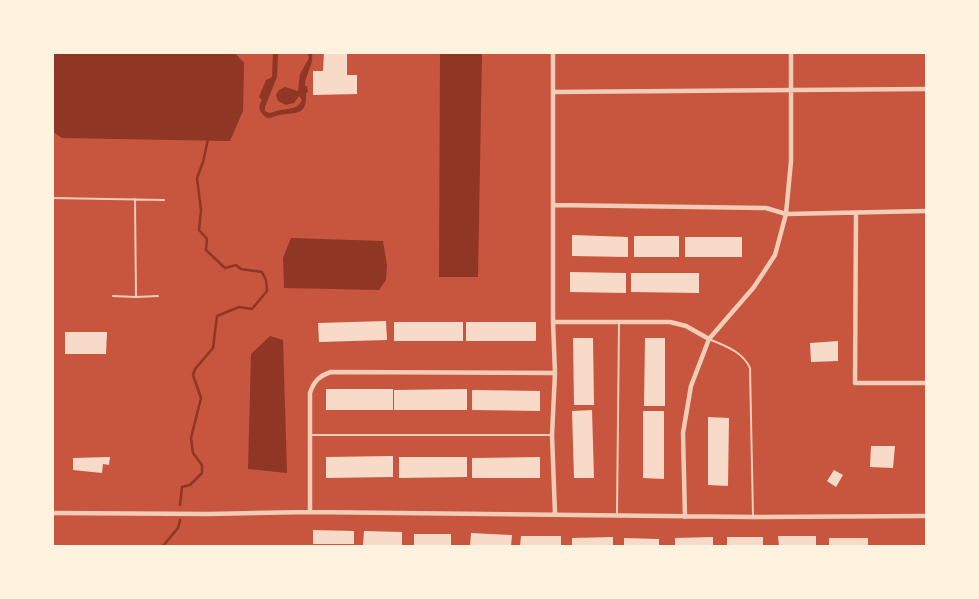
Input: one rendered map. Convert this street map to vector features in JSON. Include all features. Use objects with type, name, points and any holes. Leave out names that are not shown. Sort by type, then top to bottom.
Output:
[{"type":"street","points":[[554,52],[553,322],[555,373],[552,435],[555,514]]},
{"type":"street","points":[[685,517],[683,433],[691,386],[709,338],[754,287],[774,255],[786,214],[790,161],[791,52]]},
{"type":"street","points":[[553,92],[926,89]]},
{"type":"street","points":[[554,205],[766,208],[786,214],[926,211]]},
{"type":"street","points":[[856,213],[855,383],[926,383]]},
{"type":"street","points":[[553,322],[678,323],[709,338]]},
{"type":"street","points":[[310,512],[310,393],[312,385],[317,378],[331,372],[555,373]]},
{"type":"street","points":[[52,513],[209,514],[310,512],[685,517],[926,516]]},
{"type":"lane","points":[[52,198],[164,200]]},
{"type":"lane","points":[[135,199],[136,296]]},
{"type":"lane","points":[[113,296],[158,296]]},
{"type":"lane","points":[[617,516],[619,322]]},
{"type":"lane","points":[[709,338],[739,353],[746,360],[750,368],[753,517]]},
{"type":"lane","points":[[310,435],[552,435]]},
{"type":"shaded area","points":[[53,52],[235,53],[244,63],[243,111],[230,141],[62,138],[53,132]]},
{"type":"shaded area","points":[[273,53],[278,53],[277,77],[265,107],[265,111],[269,113],[298,106],[302,100],[299,96],[294,103],[286,105],[278,101],[276,95],[279,90],[285,87],[298,91],[300,74],[309,58],[308,53],[312,53],[312,57],[305,82],[308,92],[306,93],[303,109],[296,113],[267,118],[260,110],[262,100],[259,97],[266,80],[272,77]]},
{"type":"shaded area","points":[[440,53],[482,53],[478,277],[439,277]]},
{"type":"shaded area","points":[[291,238],[383,241],[387,265],[386,280],[379,290],[284,288],[283,258]]},
{"type":"shaded area","points":[[270,336],[283,340],[287,473],[248,469],[251,354]]},
{"type":"building","points":[[324,52],[347,52],[347,75],[357,75],[357,94],[313,95],[313,71],[323,71]]},
{"type":"building","points":[[572,235],[628,237],[628,257],[572,256]]},
{"type":"building","points":[[634,236],[679,236],[679,257],[634,257]]},
{"type":"building","points":[[685,237],[742,237],[742,257],[685,257]]},
{"type":"building","points":[[570,272],[626,273],[626,293],[570,292]]},
{"type":"building","points":[[631,273],[699,273],[699,293],[631,292]]},
{"type":"building","points":[[386,321],[387,340],[319,342],[318,323]]},
{"type":"building","points":[[394,322],[463,322],[463,341],[394,341]]},
{"type":"building","points":[[466,322],[536,322],[536,341],[466,341]]},
{"type":"building","points":[[65,332],[107,332],[106,354],[65,354]]},
{"type":"building","points":[[573,338],[593,338],[594,405],[574,405]]},
{"type":"building","points":[[645,338],[665,338],[665,406],[644,406]]},
{"type":"building","points":[[838,341],[838,361],[811,362],[810,343]]},
{"type":"building","points":[[326,389],[393,389],[393,410],[326,410]]},
{"type":"building","points":[[467,389],[467,410],[394,410],[394,390]]},
{"type":"building","points":[[472,390],[540,391],[540,411],[472,410]]},
{"type":"building","points":[[592,410],[594,478],[574,478],[572,411]]},
{"type":"building","points":[[643,411],[664,411],[664,479],[643,478]]},
{"type":"building","points":[[708,417],[729,418],[728,486],[708,485]]},
{"type":"building","points":[[871,446],[895,446],[893,468],[870,467]]},
{"type":"building","points":[[393,456],[393,477],[326,478],[326,457]]},
{"type":"building","points":[[110,457],[109,465],[103,464],[102,473],[73,470],[73,458]]},
{"type":"building","points":[[399,457],[467,457],[467,477],[399,478]]},
{"type":"building","points":[[540,457],[540,478],[472,478],[472,458]]},
{"type":"building","points":[[834,470],[843,475],[836,487],[827,481]]},
{"type":"building","points":[[313,530],[354,531],[354,544],[313,544]]},
{"type":"building","points":[[364,531],[402,532],[402,546],[363,545]]},
{"type":"building","points":[[471,533],[512,535],[511,546],[470,546]]},
{"type":"building","points":[[414,534],[451,534],[451,546],[414,546]]},
{"type":"building","points":[[521,536],[561,536],[561,546],[520,546]]},
{"type":"building","points":[[778,536],[816,536],[816,546],[779,546]]},
{"type":"building","points":[[613,537],[613,546],[572,546],[572,538]]},
{"type":"building","points":[[713,537],[713,546],[675,546],[675,538]]},
{"type":"building","points":[[727,537],[763,537],[763,546],[727,546]]},
{"type":"building","points":[[624,538],[659,539],[659,546],[624,546]]},
{"type":"building","points":[[829,538],[868,538],[868,546],[829,546]]},
{"type":"waterway","points":[[180,505],[182,487],[190,485],[202,473],[202,465],[193,453],[191,438],[201,398],[193,375],[195,369],[213,348],[217,316],[239,307],[252,309],[267,291],[266,280],[262,272],[241,269],[236,265],[225,268],[206,250],[207,239],[199,230],[201,210],[197,178],[208,139]]},
{"type":"waterway","points":[[163,546],[178,528],[180,520]]}]
